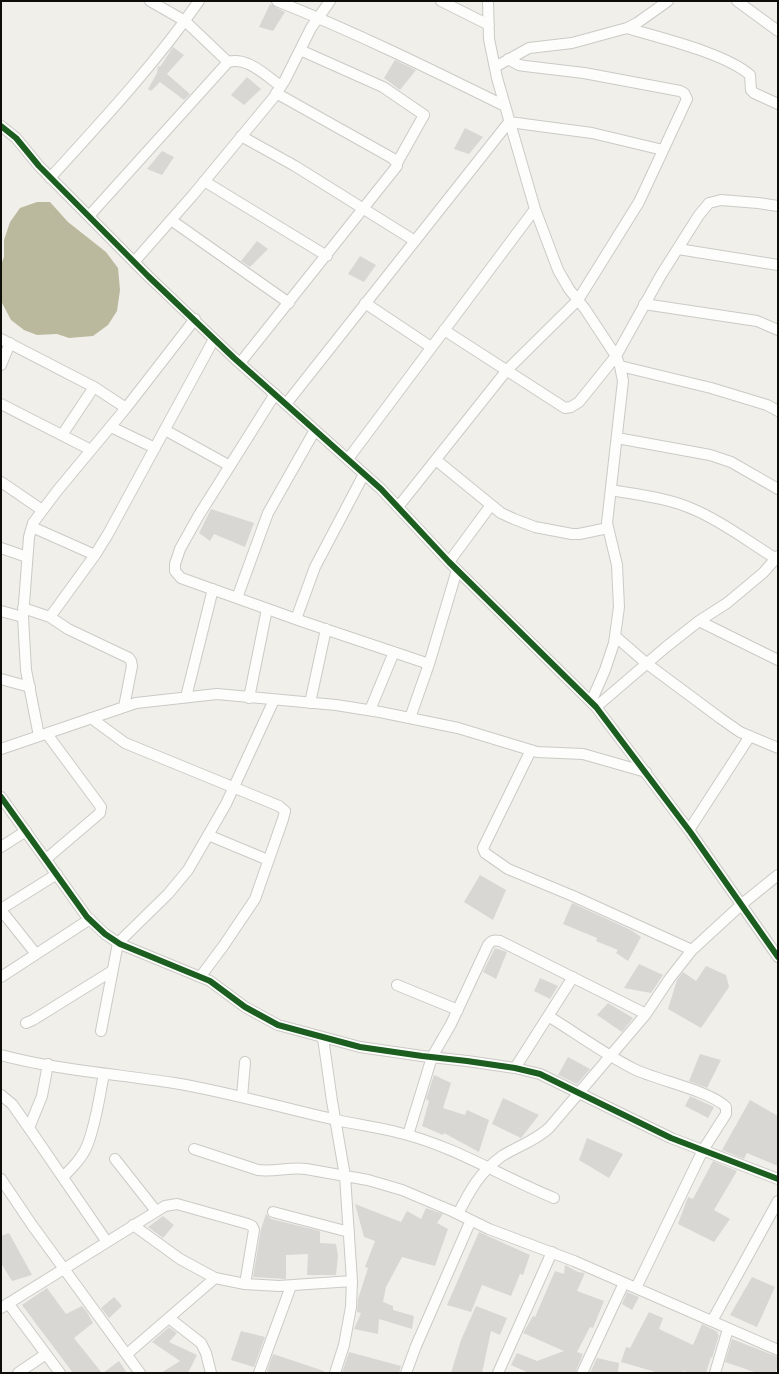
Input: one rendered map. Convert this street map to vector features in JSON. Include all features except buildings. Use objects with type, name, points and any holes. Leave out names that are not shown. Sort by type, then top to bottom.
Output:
[{"type":"street","points":[[150,1],[185,21],[228,62]]},
{"type":"street","points":[[50,178],[108,114],[185,21],[199,1]]},
{"type":"street","points":[[277,1],[411,59],[505,106]]},
{"type":"street","points":[[134,262],[204,181],[279,89],[330,1]]},
{"type":"street","points":[[441,1],[489,26]]},
{"type":"street","points":[[488,1],[489,39],[495,67],[535,209],[558,270],[616,356],[623,381],[608,528],[617,565],[619,607],[615,636],[593,704]]},
{"type":"street","points":[[737,1],[778,31]]},
{"type":"street","points":[[495,67],[529,48],[572,43],[627,28],[666,2]]},
{"type":"street","points":[[627,28],[726,61],[750,75],[751,90],[754,93],[778,104]]},
{"type":"street","points":[[240,363],[394,171],[397,162],[424,115],[382,87],[300,50]]},
{"type":"street","points":[[398,508],[507,370],[578,300],[639,202],[687,98],[684,93],[584,73],[519,65],[508,59]]},
{"type":"street","points":[[89,216],[228,62],[234,60],[242,61],[256,68],[279,89],[397,162]]},
{"type":"street","points":[[509,122],[592,133],[663,150]]},
{"type":"street","points":[[286,404],[509,122]]},
{"type":"street","points":[[1,126],[16,138],[50,178],[214,339],[364,474],[449,562],[593,704],[689,830],[778,957]]},
{"type":"street","points":[[241,136],[296,166],[415,241]]},
{"type":"street","points":[[204,181],[327,256]]},
{"type":"street","points":[[444,330],[565,408],[571,407],[579,402],[616,356],[644,304],[699,214],[709,203],[721,200],[758,202],[778,206]]},
{"type":"street","points":[[348,460],[535,209]]},
{"type":"street","points":[[171,220],[289,303]]},
{"type":"street","points":[[678,249],[778,265]]},
{"type":"street","points":[[365,303],[431,347]]},
{"type":"street","points":[[644,304],[756,321],[778,330]]},
{"type":"street","points":[[46,859],[100,813],[101,807],[43,735],[30,687],[26,670],[23,612],[29,537],[32,527],[42,510],[111,427],[195,319]]},
{"type":"street","points":[[50,617],[95,555],[214,339]]},
{"type":"street","points":[[1,365],[6,341],[94,387],[126,408]]},
{"type":"street","points":[[620,366],[711,388],[767,405],[778,411]]},
{"type":"street","points":[[62,435],[94,387]]},
{"type":"street","points":[[275,394],[180,549],[174,564],[175,571],[181,578],[213,590],[429,664]]},
{"type":"street","points":[[1,404],[91,450]]},
{"type":"street","points":[[111,427],[155,448]]},
{"type":"street","points":[[165,430],[230,466]]},
{"type":"street","points":[[237,598],[268,514],[315,430]]},
{"type":"street","points":[[617,438],[710,454],[731,462],[778,489]]},
{"type":"street","points":[[436,460],[501,513],[514,519],[544,529],[580,534],[608,528]]},
{"type":"street","points":[[296,620],[315,567],[364,474]]},
{"type":"street","points":[[1,482],[42,510]]},
{"type":"street","points":[[593,704],[699,621],[728,603],[777,559],[734,530],[694,509],[671,501],[611,490]]},
{"type":"street","points":[[449,562],[491,505]]},
{"type":"street","points":[[32,527],[95,555]]},
{"type":"street","points":[[1,548],[27,557]]},
{"type":"street","points":[[410,718],[429,664],[457,570]]},
{"type":"street","points":[[186,697],[213,590]]},
{"type":"street","points":[[250,698],[267,609]]},
{"type":"street","points":[[1,611],[23,612],[50,617],[68,629],[125,655],[131,661],[124,707]]},
{"type":"street","points":[[699,621],[778,660]]},
{"type":"street","points":[[310,703],[326,629]]},
{"type":"street","points":[[615,636],[646,663],[740,732],[778,748]]},
{"type":"street","points":[[370,710],[394,652]]},
{"type":"street","points":[[1,679],[30,687]]},
{"type":"street","points":[[1,749],[136,703],[217,694],[370,710],[458,728],[531,750],[583,754],[646,772]]},
{"type":"street","points":[[101,1031],[118,943],[168,894],[188,870],[234,788],[274,700]]},
{"type":"street","points":[[92,718],[125,742],[279,806],[285,811],[255,899],[200,976]]},
{"type":"street","points":[[689,830],[750,736]]},
{"type":"street","points":[[531,750],[483,848],[485,853],[508,869],[692,950]]},
{"type":"street","points":[[1,797],[90,919],[105,934],[118,943],[210,980],[244,1007],[278,1025],[360,1047],[515,1068],[540,1074],[671,1138],[778,1179]]},
{"type":"street","points":[[1,847],[26,831]]},
{"type":"street","points":[[208,835],[268,860]]},
{"type":"street","points":[[36,954],[1,910],[57,874]]},
{"type":"street","points":[[458,1214],[473,1184],[489,1168],[502,1156],[541,1135],[646,1014],[670,978],[692,950],[742,904],[778,875]]},
{"type":"street","points":[[1,977],[90,919]]},
{"type":"street","points":[[408,1135],[432,1058],[458,1010],[488,945],[495,940],[646,1014]]},
{"type":"street","points":[[26,1023],[34,1020],[112,971]]},
{"type":"street","points":[[515,1068],[573,977]]},
{"type":"street","points":[[397,986],[458,1010]]},
{"type":"street","points":[[548,1016],[634,1069],[696,1092],[723,1104],[726,1108],[726,1114],[703,1150],[636,1288]]},
{"type":"street","points":[[323,1038],[345,1176],[352,1281],[351,1307],[344,1345],[335,1373]]},
{"type":"street","points":[[1,1055],[104,1074],[173,1083],[408,1135],[489,1168],[507,1178],[554,1198]]},
{"type":"street","points":[[242,1097],[245,1062]]},
{"type":"street","points":[[29,1128],[42,1096],[48,1064]]},
{"type":"street","points":[[63,1178],[86,1148],[94,1125],[104,1074]]},
{"type":"street","points":[[1,1095],[12,1104],[107,1242]]},
{"type":"street","points":[[194,1149],[258,1170],[296,1168],[368,1180],[402,1190],[489,1228],[552,1252],[778,1350]]},
{"type":"street","points":[[115,1159],[156,1211]]},
{"type":"street","points":[[1,1179],[32,1225],[140,1373]]},
{"type":"street","points":[[712,1321],[778,1201]]},
{"type":"street","points":[[60,1373],[5,1305],[165,1206],[177,1204],[252,1226],[254,1230],[245,1284]]},
{"type":"street","points":[[273,1212],[349,1232]]},
{"type":"street","points":[[406,1373],[471,1220]]},
{"type":"street","points":[[133,1226],[180,1259],[216,1278],[245,1284],[291,1286],[352,1281]]},
{"type":"street","points":[[498,1373],[552,1252]]},
{"type":"street","points":[[127,1354],[216,1278]]},
{"type":"street","points":[[582,1373],[624,1283]]},
{"type":"street","points":[[259,1373],[291,1286]]},
{"type":"street","points":[[169,1318],[202,1343],[211,1373]]},
{"type":"street","points":[[715,1373],[728,1329]]},
{"type":"street","points":[[18,1373],[46,1354]]},
{"type":"shaded area","points":[[37,202],[50,202],[68,222],[106,252],[118,268],[120,290],[117,311],[108,325],[93,336],[69,338],[57,334],[37,335],[24,330],[11,320],[1,301],[1,265],[4,257],[4,240],[10,222],[20,208]]},
{"type":"cycle path","points":[[1,126],[16,138],[39,166],[148,276],[234,358],[381,489],[449,562],[596,707],[691,833],[778,957]]},
{"type":"cycle path","points":[[1,797],[87,917],[105,934],[120,944],[210,981],[245,1007],[278,1025],[360,1047],[515,1068],[540,1074],[671,1138],[778,1179]]}]
